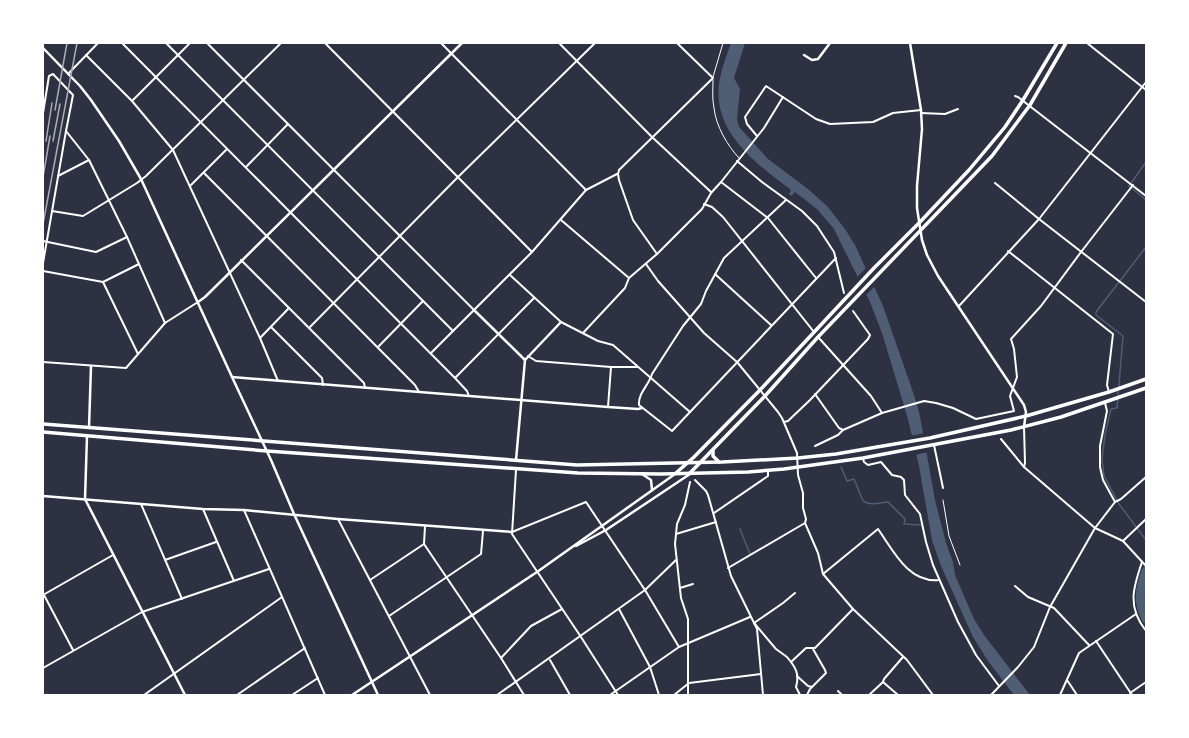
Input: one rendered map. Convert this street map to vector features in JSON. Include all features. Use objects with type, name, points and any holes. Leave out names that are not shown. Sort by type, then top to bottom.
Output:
[{"type":"main road","points":[[676,473],[687,464],[760,390],[874,268],[920,222],[982,154],[1005,127],[1057,43]]},
{"type":"main road","points":[[690,473],[702,463],[766,396],[818,337],[992,156],[1030,106],[1066,43]]},
{"type":"main road","points":[[43,424],[578,465],[687,464],[798,458],[836,454],[930,438],[1026,416],[1109,392],[1146,379]]},
{"type":"main road","points":[[43,432],[516,470],[641,474],[768,471],[910,450],[1024,427],[1061,418],[1146,388]]},
{"type":"main road","points":[[713,451],[713,456],[719,462]]},
{"type":"street","points":[[68,74],[98,43]]},
{"type":"street","points":[[122,43],[431,353],[467,391],[469,396]]},
{"type":"street","points":[[166,43],[453,331]]},
{"type":"street","points":[[132,101],[190,43]]},
{"type":"street","points":[[207,43],[525,360]]},
{"type":"street","points":[[52,211],[82,216],[141,179],[173,150],[281,43]]},
{"type":"street","points":[[325,43],[532,252]]},
{"type":"street","points":[[440,43],[586,190]]},
{"type":"street","points":[[43,362],[126,368],[165,323],[205,297],[462,43]]},
{"type":"street","points":[[559,43],[652,137],[711,192]]},
{"type":"street","points":[[309,328],[458,177],[595,43]]},
{"type":"street","points":[[431,353],[532,252],[586,190],[618,174],[620,170],[652,137],[712,78],[678,43]]},
{"type":"street","points":[[804,55],[812,60],[818,59],[830,43]]},
{"type":"street","points":[[910,43],[921,111],[921,149],[917,199],[923,244],[933,268],[1024,405],[1026,416],[1024,427],[1024,467]]},
{"type":"street","points":[[1087,43],[1146,90]]},
{"type":"street","points":[[43,48],[80,86],[101,114],[127,153],[141,179],[378,695]]},
{"type":"street","points":[[86,55],[132,101],[173,150],[230,272],[278,381]]},
{"type":"street","points":[[43,113],[49,76],[53,74],[73,95],[43,263]]},
{"type":"street","points":[[958,307],[1039,219],[1146,82]]},
{"type":"street","points":[[757,136],[747,124],[745,116],[766,86],[816,119],[830,124],[873,122],[893,113],[921,111],[945,114],[958,109]]},
{"type":"street","points":[[43,99],[46,96]]},
{"type":"street","points":[[1015,96],[1023,100],[1146,196]]},
{"type":"street","points":[[583,333],[625,288],[629,278],[657,254],[702,209],[711,192],[721,182],[764,128],[783,97]]},
{"type":"street","points":[[246,167],[288,124]]},
{"type":"street","points":[[66,131],[89,160],[127,237],[165,323]]},
{"type":"street","points":[[190,186],[227,149]]},
{"type":"street","points":[[58,176],[89,160]]},
{"type":"street","points":[[737,161],[802,212],[817,226],[834,252],[844,293]]},
{"type":"street","points":[[204,173],[415,385],[419,392]]},
{"type":"street","points":[[618,174],[634,220],[657,254]]},
{"type":"street","points":[[721,182],[768,218],[816,278]]},
{"type":"street","points":[[995,184],[1146,302]]},
{"type":"street","points":[[815,446],[838,435],[843,430],[882,413],[922,401],[953,408],[976,419],[1014,411],[1010,396],[1017,377],[1014,349],[1011,339],[1039,309],[1081,252],[1133,186]]},
{"type":"street","points":[[786,200],[724,258],[706,290],[701,304],[689,316],[652,374],[651,379],[639,400],[642,408],[672,431],[836,258]]},
{"type":"street","points":[[704,204],[712,207],[723,217],[814,332]]},
{"type":"street","points":[[561,220],[629,278]]},
{"type":"street","points":[[43,241],[96,252],[127,237]]},
{"type":"street","points":[[1008,252],[1113,334],[1107,385],[1109,392]]},
{"type":"street","points":[[242,260],[364,383],[365,388]]},
{"type":"street","points":[[43,271],[103,282],[139,264]]},
{"type":"street","points":[[646,264],[658,281],[704,333],[737,362],[778,412],[797,452],[798,475],[802,489],[803,508],[806,519],[805,523],[818,552],[823,574],[853,609],[911,665],[933,695]]},
{"type":"street","points":[[715,274],[771,325]]},
{"type":"street","points":[[510,275],[562,322],[598,341],[613,345],[690,412]]},
{"type":"street","points":[[103,282],[138,354]]},
{"type":"street","points":[[455,378],[534,298]]},
{"type":"street","points":[[378,348],[423,301]]},
{"type":"street","points":[[260,338],[289,308]]},
{"type":"street","points":[[784,422],[788,421],[868,339],[870,334],[853,311]]},
{"type":"street","points":[[516,461],[525,360],[562,322]]},
{"type":"street","points":[[271,327],[322,378],[323,385]]},
{"type":"street","points":[[818,337],[871,396],[882,413]]},
{"type":"street","points":[[528,356],[536,361],[611,367],[637,367]]},
{"type":"street","points":[[89,428],[91,366]]},
{"type":"street","points":[[608,407],[611,367]]},
{"type":"street","points":[[232,377],[608,407],[642,408]]},
{"type":"street","points":[[815,394],[839,428],[843,430]]},
{"type":"street","points":[[1105,403],[1107,411],[1100,446],[1100,468],[1103,480],[1115,502]]},
{"type":"street","points":[[88,436],[85,499],[185,695]]},
{"type":"street","points":[[1002,439],[1024,467],[1095,528],[1123,541],[1145,565]]},
{"type":"street","points":[[933,446],[943,488]]},
{"type":"street","points":[[863,458],[864,462],[868,465],[881,462],[892,474],[901,477],[904,480],[905,495],[920,514],[926,542],[939,580],[969,644],[1000,686]]},
{"type":"street","points":[[516,470],[512,532],[618,695]]},
{"type":"street","points":[[713,513],[768,476],[768,471]]},
{"type":"street","points":[[352,695],[537,572],[676,473]]},
{"type":"street","points":[[570,549],[606,530],[690,473]]},
{"type":"street","points":[[641,474],[651,480],[652,490]]},
{"type":"street","points":[[991,695],[1017,668],[1038,641],[1050,607],[1095,528],[1115,502],[1146,477]]},
{"type":"street","points":[[695,480],[706,490],[728,568],[750,617],[776,649],[787,657],[797,671],[796,687],[800,695]]},
{"type":"street","points":[[688,695],[688,619],[681,598],[675,544],[677,524],[685,504],[690,482]]},
{"type":"street","points":[[43,496],[203,509],[244,510],[483,531],[512,532],[586,502],[646,590],[679,647]]},
{"type":"street","points":[[141,504],[182,599]]},
{"type":"street","points":[[203,509],[234,581]]},
{"type":"street","points":[[244,510],[326,695]]},
{"type":"street","points":[[338,519],[430,695]]},
{"type":"street","points":[[1123,541],[1146,519]]},
{"type":"street","points":[[676,534],[716,522]]},
{"type":"street","points":[[728,568],[805,523]]},
{"type":"street","points":[[425,526],[424,544],[501,658],[524,695]]},
{"type":"street","points":[[823,574],[878,529],[897,559],[906,568],[926,580],[939,580]]},
{"type":"street","points":[[390,616],[481,554],[483,531]]},
{"type":"street","points":[[165,560],[216,542]]},
{"type":"street","points":[[370,580],[424,544]]},
{"type":"street","points":[[73,650],[43,594],[113,555]]},
{"type":"street","points":[[497,695],[646,590],[676,560]]},
{"type":"street","points":[[1142,562],[1133,587],[1133,600],[1136,614],[1146,631]]},
{"type":"street","points":[[43,668],[142,612],[269,569]]},
{"type":"street","points":[[680,588],[693,584]]},
{"type":"street","points":[[1015,586],[1028,597],[1054,608],[1089,645]]},
{"type":"street","points":[[754,623],[795,593]]},
{"type":"street","points":[[144,695],[282,597]]},
{"type":"street","points":[[501,658],[531,626],[562,609]]},
{"type":"street","points":[[619,609],[650,667],[659,695]]},
{"type":"street","points":[[813,649],[853,609]]},
{"type":"street","points":[[1060,695],[1079,653],[1136,614]]},
{"type":"street","points":[[610,695],[679,647],[750,617]]},
{"type":"street","points":[[754,623],[758,633],[763,695]]},
{"type":"street","points":[[1096,641],[1131,694],[1146,682]]},
{"type":"street","points":[[237,695],[305,648]]},
{"type":"street","points":[[791,662],[803,649],[813,649]]},
{"type":"street","points":[[806,695],[826,673],[813,649]]},
{"type":"street","points":[[869,695],[883,682],[885,677],[903,657]]},
{"type":"street","points":[[549,659],[570,695]]},
{"type":"street","points":[[674,695],[689,683],[761,674]]},
{"type":"street","points":[[797,676],[808,686],[812,687]]},
{"type":"street","points":[[292,695],[318,678]]},
{"type":"street","points":[[1067,680],[1077,695]]},
{"type":"street","points":[[883,682],[898,695]]},
{"type":"street","points":[[838,691],[842,695]]},
{"type":"lane","points":[[723,43],[712,78],[714,109],[717,121],[724,137],[740,158]]},
{"type":"lane","points":[[943,500],[949,536],[960,565]]},
{"type":"water","points":[[731,43],[745,43],[734,78],[740,89],[737,119],[739,127],[768,159],[808,189],[827,206],[845,229],[855,245],[883,306],[920,416],[935,500],[946,543],[953,562],[955,575],[974,619],[984,635],[1030,695],[1014,695],[988,661],[973,637],[941,566],[932,540],[919,466],[908,419],[882,333],[870,302],[834,229],[817,209],[795,192],[791,196],[789,194],[791,190],[752,158],[740,146],[730,132],[723,118],[719,102],[719,84],[722,69]]},
{"type":"pier","points":[[867,267],[876,285],[865,296],[856,278]]},
{"type":"pier","points":[[925,433],[929,452],[914,455],[910,436]]},
{"type":"waterway","points":[[1146,162],[1129,186],[1146,200]]},
{"type":"waterway","points":[[1146,247],[1096,312],[1096,315],[1123,336],[1117,408],[1111,409],[1105,435],[1102,459],[1104,476],[1119,504],[1146,540]]},
{"type":"waterway","points":[[841,467],[847,481],[854,479],[863,501],[872,504],[888,502],[905,519],[904,524],[921,525]]},
{"type":"waterway","points":[[740,529],[750,554]]},
{"type":"waterway","points":[[1146,571],[1140,595],[1141,607],[1146,619]]},
{"type":"railway","points":[[55,110],[67,43]]},
{"type":"railway","points":[[43,224],[77,43]]},
{"type":"railway","points":[[46,141],[52,103]]},
{"type":"railway","points":[[53,141],[60,104]]},
{"type":"railway","points":[[43,177],[50,136]]}]
